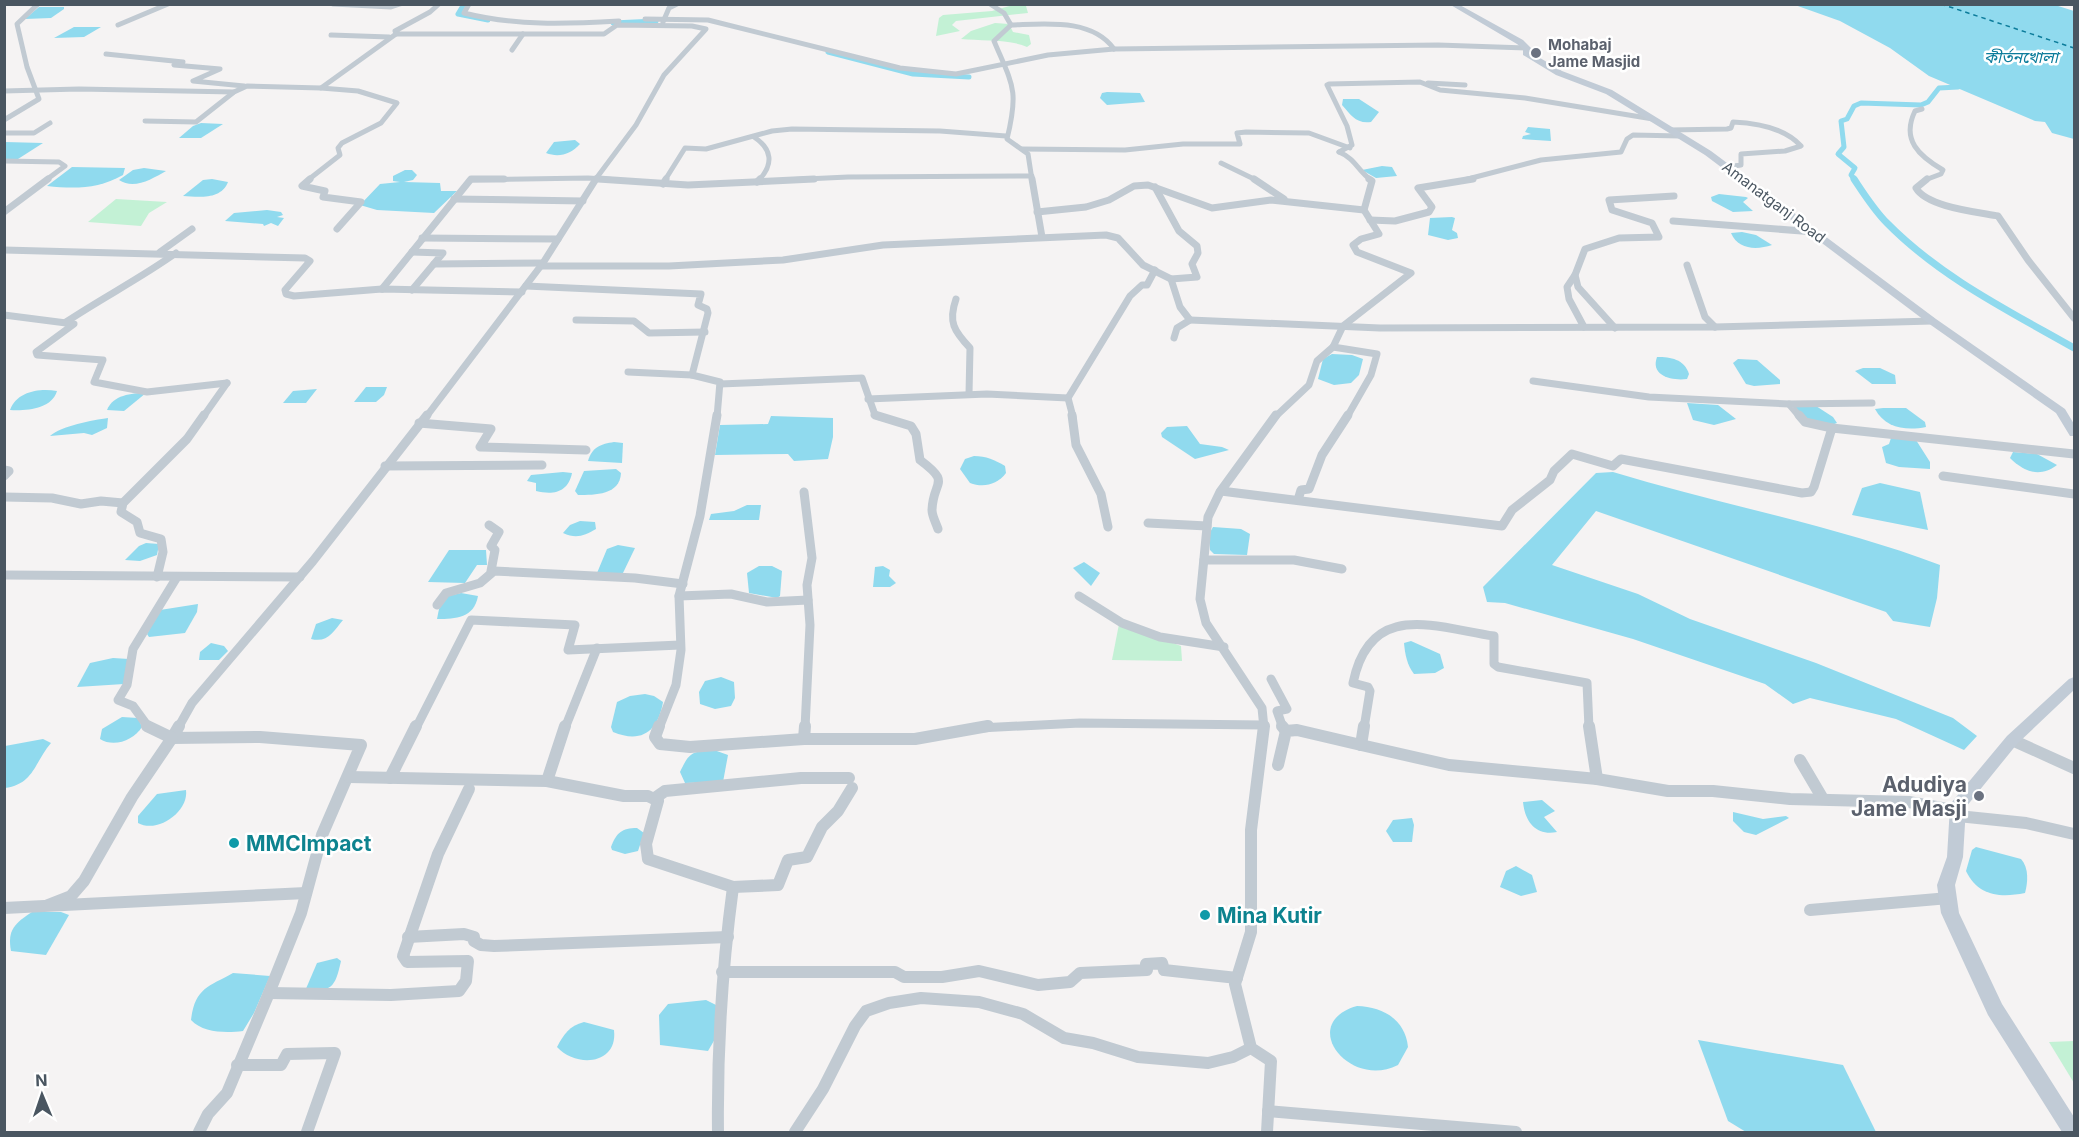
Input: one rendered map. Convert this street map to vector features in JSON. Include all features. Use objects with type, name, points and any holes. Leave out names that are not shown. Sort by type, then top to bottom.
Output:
[{"type":"main road","name":"Amanatganj Road","points":[[1452,4],[1470,12],[1527,48],[1526,53],[1546,66],[1609,92],[1726,167],[1932,321],[2061,411],[2074,433]]},
{"type":"main road","points":[[2061,411],[2074,410]]},
{"type":"main road","points":[[2073,1132],[1995,1009],[1950,913],[1947,885],[1955,857],[1958,806],[2012,740],[2074,682]]},
{"type":"street","points":[[4,120],[39,99],[17,24],[38,4]]},
{"type":"street","points":[[118,25],[168,4]]},
{"type":"street","points":[[333,4],[391,8],[400,4]]},
{"type":"street","points":[[396,34],[395,31],[405,24],[435,10],[439,4]]},
{"type":"street","points":[[469,4],[464,13],[539,23],[708,20],[915,71],[967,73],[1048,55],[1113,49],[1438,45],[1527,48]]},
{"type":"street","points":[[663,21],[669,8],[677,4]]},
{"type":"street","points":[[990,4],[1004,13],[1011,25]]},
{"type":"street","points":[[48,905],[71,896],[84,880],[192,703],[300,577],[524,289],[596,180],[636,125],[664,75],[706,29],[663,21],[617,25],[604,34],[396,34],[321,88]]},
{"type":"street","points":[[1041,237],[1028,154],[1008,142],[1006,136],[1015,104],[1012,81],[1004,68],[1005,64],[994,41],[1011,25],[1060,26],[1096,31],[1108,38],[1113,49]]},
{"type":"street","points":[[361,36],[370,30]]},
{"type":"street","points":[[512,50],[523,34]]},
{"type":"street","points":[[331,35],[389,37]]},
{"type":"street","points":[[106,54],[183,62],[174,65],[220,69],[193,81],[358,91],[397,103],[388,117],[380,123],[363,128],[341,144],[338,148],[340,155],[328,162],[302,186],[325,190],[323,197],[361,202],[337,229]]},
{"type":"street","points":[[1420,82],[1440,90],[1525,98],[1653,119]]},
{"type":"street","points":[[1267,1132],[1270,1061],[1251,1048],[1235,984],[1251,932],[1251,830],[1264,725],[1262,708],[1224,647],[1206,623],[1200,598],[1208,517],[1221,491],[1280,410],[1309,386],[1317,361],[1333,347],[1343,326],[1411,273],[1357,252],[1353,245],[1361,239],[1379,234],[1364,210],[1372,181],[1361,173],[1353,158],[1339,154],[1352,145],[1347,126],[1327,84],[1420,82],[1465,85]]},
{"type":"street","points":[[145,122],[196,122],[234,92],[247,86]]},
{"type":"street","points":[[4,91],[79,89],[234,92]]},
{"type":"street","points":[[1922,109],[1915,111],[1910,121],[1909,138],[1923,158],[1943,170],[1941,174],[1929,177],[1917,188],[1920,195],[1957,209],[1998,216],[2028,260],[2074,318]]},
{"type":"street","points":[[1670,129],[1727,129],[1731,128],[1731,122],[1751,123],[1794,139],[1801,146],[1785,151],[1741,154],[1739,157],[1741,165],[1726,167]]},
{"type":"street","points":[[4,133],[34,133],[51,123]]},
{"type":"street","points":[[781,130],[786,123]]},
{"type":"street","points":[[663,184],[685,148],[706,149],[781,130],[940,130],[1006,136]]},
{"type":"street","points":[[1022,149],[1056,147],[1125,150],[1183,144],[1240,144],[1237,133],[1246,132],[1309,133],[1350,148]]},
{"type":"street","points":[[1370,220],[1395,221],[1429,212],[1432,207],[1421,197],[1418,188],[1477,178],[1489,172],[1541,160],[1622,152],[1627,139],[1633,135],[1680,136]]},
{"type":"street","points":[[754,137],[769,149],[772,160],[769,168],[757,182]]},
{"type":"street","points":[[4,161],[59,162],[65,166],[4,213]]},
{"type":"street","points":[[1221,164],[1250,176],[1280,198],[1297,204]]},
{"type":"street","points":[[382,289],[471,179],[596,180],[663,184],[848,177],[1032,176]]},
{"type":"street","points":[[1037,212],[1068,212],[1104,203],[1133,185],[1155,187],[1212,208],[1271,200],[1364,210]]},
{"type":"street","points":[[434,264],[669,266],[783,261],[860,247],[1083,235],[1118,238],[1126,244],[1137,260],[1172,279],[1197,277],[1192,264],[1198,253],[1197,246],[1179,231],[1155,187]]},
{"type":"street","points":[[1584,327],[1569,299],[1567,287],[1575,275],[1585,249],[1619,238],[1659,237],[1652,223],[1612,210],[1609,200],[1674,196]]},
{"type":"street","points":[[454,199],[583,201]]},
{"type":"street","points":[[1673,221],[1815,232]]},
{"type":"street","points":[[160,252],[192,229]]},
{"type":"street","points":[[422,238],[558,239]]},
{"type":"street","points":[[4,250],[160,252],[304,258],[310,261],[285,290],[286,294],[294,296],[382,289],[524,289],[701,294],[698,305],[707,309],[708,313],[705,332],[692,375]]},
{"type":"street","points":[[412,252],[443,253],[412,290]]},
{"type":"street","points":[[66,322],[97,301],[141,278],[176,253]]},
{"type":"street","points":[[1686,265],[1704,317],[1715,327]]},
{"type":"street","points":[[1108,527],[1101,494],[1076,445],[1075,425],[1068,398],[1130,296],[1142,285],[1147,285],[1155,270]]},
{"type":"street","points":[[1575,275],[1585,296],[1605,314],[1615,328]]},
{"type":"street","points":[[1172,279],[1180,307],[1190,320]]},
{"type":"street","points":[[956,299],[950,319],[952,329],[970,348],[969,394]]},
{"type":"street","points":[[4,315],[75,325],[36,352],[37,354],[103,360],[94,382],[147,392],[227,383],[187,439],[123,503],[121,512],[137,522],[140,533],[161,539],[163,552],[157,577]]},
{"type":"street","points":[[576,320],[634,321],[649,333],[705,332]]},
{"type":"street","points":[[1174,338],[1177,328],[1190,320],[1343,326],[1615,328],[1932,321]]},
{"type":"street","points":[[1298,500],[1301,490],[1309,489],[1317,465],[1354,409],[1375,367],[1377,354],[1333,347]]},
{"type":"street","points":[[628,372],[692,375],[720,384],[862,378],[872,411],[877,417],[911,426],[916,434],[920,460],[936,472],[940,483],[932,511],[938,529]]},
{"type":"street","points":[[1533,381],[1649,397],[1789,404],[1837,401],[1872,403]]},
{"type":"street","points":[[720,384],[709,465],[679,596],[680,645],[676,685],[655,737],[660,744],[700,746],[804,739],[915,739],[990,726],[1080,723],[1264,725]]},
{"type":"street","points":[[868,399],[969,394],[1068,398]]},
{"type":"street","points":[[1789,404],[1805,422],[1832,428],[1905,434],[2074,454]]},
{"type":"street","points":[[419,423],[491,429],[480,447],[586,450]]},
{"type":"street","points":[[1221,491],[1502,526],[1512,510],[1550,480],[1554,471],[1572,454],[1613,466],[1621,459],[1802,493],[1811,492],[1820,478],[1821,465],[1832,428]]},
{"type":"street","points":[[385,466],[542,465]]},
{"type":"street","points":[[4,470],[9,471],[4,476]]},
{"type":"street","points":[[1943,476],[2074,494]]},
{"type":"street","points":[[804,492],[812,558],[807,585],[810,625],[804,739]]},
{"type":"street","points":[[4,497],[52,498],[81,504],[101,501],[123,503]]},
{"type":"street","points":[[1148,523],[1207,526]]},
{"type":"street","points":[[437,605],[446,593],[480,583],[491,571],[495,550],[491,546],[499,532],[489,525]]},
{"type":"street","points":[[1204,560],[1294,560],[1342,569]]},
{"type":"street","points":[[491,571],[635,578],[683,584]]},
{"type":"street","points":[[4,575],[300,577]]},
{"type":"street","points":[[177,577],[133,649],[127,685],[118,700],[133,706],[147,727],[171,738],[260,738],[359,743],[361,745],[349,777],[322,834],[301,913],[269,993],[227,1093],[208,1114],[200,1132]]},
{"type":"street","points":[[679,596],[731,594],[767,602],[808,600]]},
{"type":"street","points":[[1079,596],[1122,623],[1160,637],[1224,647]]},
{"type":"street","points":[[390,778],[471,620],[575,625],[568,650],[680,645]]},
{"type":"street","points":[[1361,745],[1370,692],[1368,687],[1353,682],[1367,645],[1385,628],[1407,623],[1426,623],[1494,636],[1494,663],[1497,667],[1587,683],[1589,739],[1597,779]]},
{"type":"street","points":[[547,782],[566,724],[597,648]]},
{"type":"street","points":[[1271,679],[1287,709],[1277,711],[1282,727],[1286,731],[1317,733],[1449,765],[1597,779],[1668,792],[1713,791],[1778,798],[1910,802],[2074,834]]},
{"type":"street","points":[[1278,765],[1286,731]]},
{"type":"street","points":[[2012,740],[2074,768]]},
{"type":"street","points":[[1800,760],[1823,799]]},
{"type":"street","points":[[349,777],[547,782],[624,796],[655,798],[665,791],[801,778],[850,783],[838,811],[822,827],[807,857],[788,860],[778,885],[733,887],[648,859],[645,851],[646,840],[659,810],[655,798]]},
{"type":"street","points":[[269,993],[391,995],[448,993],[459,991],[464,986],[468,961],[407,962],[404,956],[408,937],[438,854],[469,789]]},
{"type":"street","points":[[718,1132],[717,1066],[722,972],[733,887]]},
{"type":"street","points":[[4,908],[306,893]]},
{"type":"street","points":[[1810,910],[1949,898]]},
{"type":"street","points":[[408,937],[464,934],[474,937],[474,941],[481,945],[494,946],[728,937]]},
{"type":"street","points":[[722,972],[895,972],[904,977],[942,977],[979,971],[1038,985],[1070,982],[1080,973],[1147,970],[1146,963],[1162,963],[1164,970],[1237,978]]},
{"type":"street","points":[[795,1132],[823,1089],[855,1026],[866,1011],[899,1001],[921,998],[979,1002],[1023,1014],[1064,1038],[1093,1043],[1138,1057],[1208,1063],[1233,1057],[1251,1048]]},
{"type":"street","points":[[237,1065],[281,1065],[286,1054],[335,1053],[307,1132]]},
{"type":"street","points":[[1268,1111],[1516,1132]]},
{"type":"green space","points":[[1013,5],[1026,6],[1028,13],[956,21],[952,25],[960,31],[936,36],[939,18],[943,15],[992,11]]},
{"type":"green space","points":[[995,23],[1009,24],[1013,32],[1029,35],[1031,44],[1027,47],[1004,41],[961,39],[971,31]]},
{"type":"green space","points":[[116,199],[167,202],[149,213],[141,226],[88,222]]},
{"type":"green space","points":[[1119,624],[1181,646],[1182,661],[1112,660]]},
{"type":"green space","points":[[2074,1041],[2074,1083],[2049,1042]]},
{"type":"water","name":"কীর্তনখোলা","points":[[1795,5],[2055,5],[2074,11],[2074,139],[2052,133],[2045,122],[2035,121],[1929,76],[1890,48],[1840,21]]},
{"type":"water","points":[[39,7],[64,7],[64,9],[51,18],[25,19]]},
{"type":"water","points":[[74,27],[101,27],[84,37],[54,38]]},
{"type":"water","points":[[1102,93],[1140,93],[1145,102],[1107,105],[1100,98]]},
{"type":"water","points":[[1343,99],[1359,99],[1379,112],[1371,122],[1361,122],[1342,105]]},
{"type":"water","points":[[201,123],[223,124],[201,138],[179,138],[193,126]]},
{"type":"water","points":[[1528,127],[1550,129],[1551,141],[1522,139],[1523,136],[1531,134],[1525,132]]},
{"type":"water","points":[[575,140],[580,144],[569,153],[556,155],[546,153],[554,142]]},
{"type":"water","points":[[5,142],[43,143],[18,159],[5,159]]},
{"type":"water","points":[[1382,166],[1392,167],[1397,176],[1376,178],[1362,170]]},
{"type":"water","points":[[72,167],[125,168],[123,175],[105,183],[77,188],[47,186]]},
{"type":"water","points":[[144,168],[166,171],[137,184],[119,180],[133,170]]},
{"type":"water","points":[[405,170],[412,170],[417,175],[413,180],[404,182],[440,183],[441,191],[457,191],[434,213],[377,210],[360,205],[380,184],[400,182],[393,181],[393,176]]},
{"type":"water","points":[[203,180],[228,182],[225,188],[215,195],[183,196]]},
{"type":"water","points":[[1719,194],[1748,198],[1743,202],[1753,211],[1733,212],[1712,201],[1711,197]]},
{"type":"water","points":[[267,210],[281,212],[283,215],[277,217],[284,218],[278,226],[271,223],[264,226],[263,224],[225,221],[234,213]]},
{"type":"water","points":[[1430,218],[1455,218],[1452,230],[1457,233],[1458,238],[1448,240],[1428,235]]},
{"type":"water","points":[[1742,232],[1756,235],[1772,245],[1760,248],[1743,246],[1734,239],[1731,233]]},
{"type":"water","points":[[1332,354],[1352,355],[1363,359],[1359,375],[1351,383],[1334,385],[1318,379],[1323,359]]},
{"type":"water","points":[[1657,357],[1672,358],[1680,362],[1687,369],[1689,374],[1687,379],[1669,378],[1659,373]]},
{"type":"water","points":[[1738,359],[1757,360],[1780,380],[1780,384],[1754,386],[1746,384],[1733,363]]},
{"type":"water","points":[[1863,368],[1880,368],[1895,375],[1896,384],[1872,384],[1855,371]]},
{"type":"water","points":[[366,387],[387,387],[384,395],[376,402],[354,402]]},
{"type":"water","points":[[317,389],[306,403],[283,403],[293,391]]},
{"type":"water","points":[[57,391],[50,402],[38,408],[10,410],[18,399],[30,392]]},
{"type":"water","points":[[146,393],[124,411],[107,410],[118,398],[129,394]]},
{"type":"water","points":[[1687,403],[1718,405],[1736,419],[1714,425],[1693,420]]},
{"type":"water","points":[[1816,406],[1833,417],[1837,423],[1819,424],[1808,419],[1793,407]]},
{"type":"water","points":[[1906,408],[1925,422],[1926,427],[1911,429],[1890,424],[1875,409]]},
{"type":"water","points":[[771,416],[833,418],[833,437],[828,459],[794,461],[788,454],[715,455],[720,425],[768,424]]},
{"type":"water","points":[[108,418],[107,428],[92,435],[84,433],[50,436],[69,426]]},
{"type":"water","points":[[1187,426],[1200,444],[1229,450],[1195,459],[1162,437],[1161,433],[1167,427]]},
{"type":"water","points":[[1891,438],[1916,440],[1930,462],[1930,469],[1899,467],[1886,463],[1882,447],[1889,444]]},
{"type":"water","points":[[614,442],[623,443],[622,463],[588,461],[592,452],[598,447]]},
{"type":"water","points":[[2013,452],[2037,454],[2057,465],[2044,471],[2032,472],[2010,458]]},
{"type":"water","points":[[974,456],[994,460],[1005,466],[1006,473],[990,484],[970,483],[960,469],[965,459]]},
{"type":"water","points":[[616,469],[621,473],[620,480],[611,490],[585,495],[578,495],[575,491],[584,471]]},
{"type":"water","points":[[1613,472],[1859,538],[1940,565],[1937,598],[1930,627],[1893,621],[1886,612],[1596,511],[1552,565],[1638,594],[1690,619],[1816,663],[1953,718],[1977,736],[1964,750],[1896,719],[1810,698],[1793,704],[1765,684],[1633,639],[1505,603],[1487,602],[1483,587],[1596,473]]},
{"type":"water","points":[[572,473],[567,485],[559,491],[548,493],[536,491],[536,483],[527,481],[531,475]]},
{"type":"water","points":[[1880,483],[1920,492],[1928,530],[1852,515],[1862,488]]},
{"type":"water","points":[[747,505],[761,505],[759,520],[709,520],[711,514],[734,511]]},
{"type":"water","points":[[580,521],[595,522],[596,529],[580,536],[563,533],[570,525]]},
{"type":"water","points":[[1213,527],[1241,529],[1250,534],[1247,555],[1214,554],[1210,550],[1209,534]]},
{"type":"water","points":[[146,543],[159,544],[157,555],[140,561],[125,560],[139,546]]},
{"type":"water","points":[[618,545],[635,548],[622,575],[597,573],[607,549]]},
{"type":"water","points":[[449,550],[486,550],[487,565],[477,565],[465,583],[428,582]]},
{"type":"water","points":[[1084,562],[1100,573],[1091,586],[1073,568]]},
{"type":"water","points":[[759,566],[772,566],[782,571],[780,596],[777,598],[749,593],[747,573]]},
{"type":"water","points":[[883,566],[890,570],[889,576],[896,583],[890,587],[873,587],[875,567]]},
{"type":"water","points":[[461,593],[478,596],[473,609],[457,618],[437,619],[439,609],[448,596]]},
{"type":"water","points":[[198,604],[197,612],[185,633],[149,637],[147,634],[160,610]]},
{"type":"water","points":[[332,618],[343,620],[326,638],[311,639],[316,624]]},
{"type":"water","points":[[1411,641],[1440,654],[1444,668],[1435,673],[1414,674],[1407,659],[1404,643]]},
{"type":"water","points":[[211,643],[224,646],[228,651],[219,660],[199,660],[200,652]]},
{"type":"water","points":[[113,658],[129,659],[124,684],[77,687],[90,663]]},
{"type":"water","points":[[721,677],[734,682],[735,698],[731,706],[715,709],[700,704],[699,692],[705,681]]},
{"type":"water","points":[[645,694],[654,696],[663,702],[661,712],[653,727],[640,735],[632,736],[613,732],[611,727],[617,702],[630,696]]},
{"type":"water","points":[[122,717],[138,718],[142,727],[134,736],[117,743],[100,739],[102,729]]},
{"type":"water","points":[[43,739],[51,743],[28,777],[15,786],[5,788],[5,746]]},
{"type":"water","points":[[714,750],[728,755],[723,782],[685,783],[680,772],[689,756],[696,752]]},
{"type":"water","points":[[186,790],[183,806],[171,818],[154,825],[146,826],[138,823],[138,816],[157,794]]},
{"type":"water","points":[[1542,800],[1555,811],[1544,817],[1557,832],[1538,830],[1526,816],[1523,802]]},
{"type":"water","points":[[1733,812],[1763,819],[1786,816],[1789,818],[1756,835],[1744,832],[1733,821]]},
{"type":"water","points":[[1412,818],[1414,825],[1412,842],[1393,842],[1386,831],[1393,820]]},
{"type":"water","points":[[637,828],[644,833],[638,851],[625,854],[612,850],[613,842],[620,832]]},
{"type":"water","points":[[1976,847],[2021,859],[2027,875],[2025,893],[1999,895],[1977,886],[1966,871],[1972,850]]},
{"type":"water","points":[[1516,866],[1532,875],[1537,892],[1521,896],[1500,887],[1506,871]]},
{"type":"water","points":[[32,912],[61,912],[69,915],[46,955],[11,951],[11,932]]},
{"type":"water","points":[[337,958],[341,961],[337,977],[331,986],[327,989],[305,991],[317,963]]},
{"type":"water","points":[[233,973],[270,976],[254,1013],[243,1031],[208,1030],[191,1020],[199,995]]},
{"type":"water","points":[[706,1000],[718,1006],[719,1032],[708,1051],[660,1045],[659,1015],[668,1004]]},
{"type":"water","points":[[1357,1006],[1384,1012],[1391,1016],[1402,1029],[1408,1047],[1398,1065],[1380,1070],[1362,1069],[1348,1062],[1337,1051],[1331,1039],[1331,1026],[1340,1014]]},
{"type":"water","points":[[584,1022],[614,1030],[613,1042],[609,1050],[594,1060],[574,1058],[557,1047],[568,1031]]},
{"type":"water","points":[[1698,1040],[1843,1065],[1876,1132],[1746,1132],[1728,1121]]},
{"type":"waterway","points":[[464,4],[458,14],[488,20]]},
{"type":"waterway","points":[[613,23],[656,21]]},
{"type":"waterway","points":[[828,52],[913,74],[969,77]]},
{"type":"waterway","points":[[1855,180],[1851,175],[1855,168],[1838,154],[1844,147],[1841,121],[1847,119],[1854,106],[1861,103],[1921,105],[1928,102],[1939,88],[1958,87]]},
{"type":"waterway","points":[[1854,179],[1882,218],[1929,260],[1976,292],[2074,348]]},
{"type":"ferry route","points":[[1941,4],[2074,48]]},
{"type":"place","name":"Mohabaj Jame Masjid","points":[[1536,53]]},
{"type":"place","name":"Adudiya Jame Masji","points":[[1979,796]]},
{"type":"place","name":"MMCImpact","points":[[234,843]]},
{"type":"place","name":"Mina Kutir","points":[[1205,915]]}]
